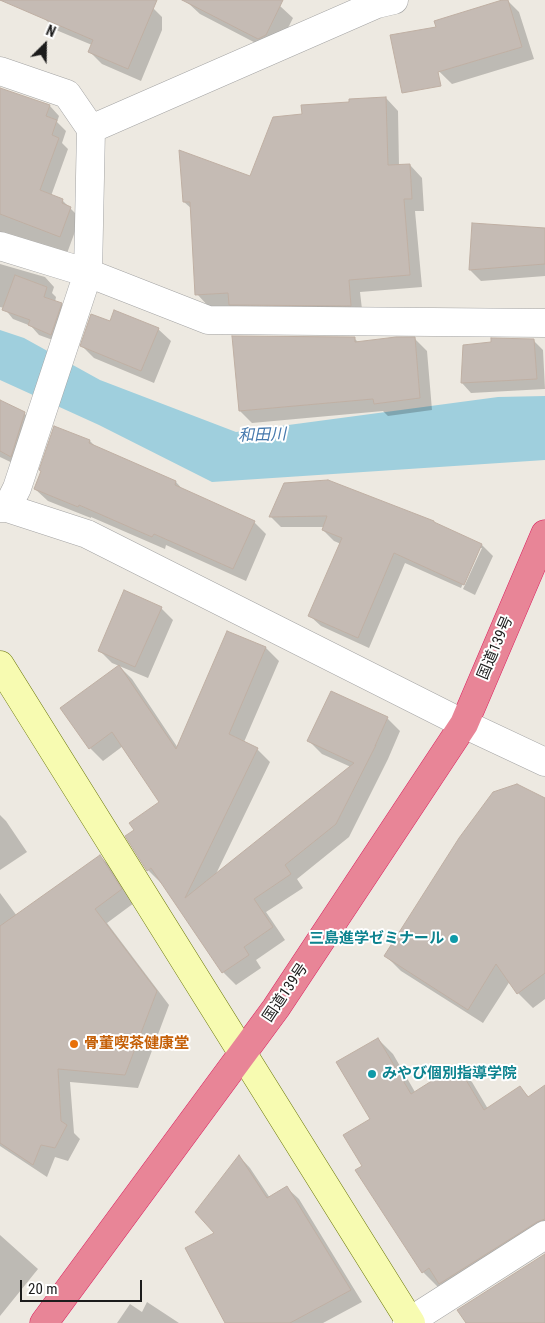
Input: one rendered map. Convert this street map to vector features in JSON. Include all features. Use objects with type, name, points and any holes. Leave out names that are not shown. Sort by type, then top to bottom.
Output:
[{"type":"highway","name":"国道139号","points":[[44,1323],[276,1008],[464,724],[545,534]]},
{"type":"street","points":[[91,129],[377,4],[394,0]]},
{"type":"street","points":[[0,71],[67,94],[91,129],[88,273],[17,488],[4,508],[87,534],[464,724],[545,762]]},
{"type":"street","points":[[0,246],[88,273],[208,320],[545,323]]},
{"type":"street","points":[[0,665],[409,1322],[545,1235]]},
{"type":"water","name":"和田川","points":[[0,330],[24,338],[100,380],[236,432],[498,397],[545,396],[545,460],[212,482],[99,425],[0,380]]},
{"type":"building","points":[[0,0],[157,0],[128,69],[88,52],[93,40]]},
{"type":"building","points":[[182,0],[283,0],[266,35],[258,39]]},
{"type":"building","points":[[502,0],[508,0],[522,47],[438,72],[441,86],[402,93],[390,35],[436,27],[434,21]]},
{"type":"building","points":[[0,88],[50,105],[46,116],[57,120],[52,135],[59,138],[40,190],[63,199],[62,203],[71,207],[60,237],[0,214]]},
{"type":"building","points":[[386,97],[388,165],[410,164],[412,199],[404,199],[410,275],[349,280],[351,306],[229,305],[228,293],[195,295],[190,202],[183,202],[179,150],[250,176],[273,117],[302,114],[301,105],[349,102],[349,99]]},
{"type":"building","points":[[472,223],[545,228],[545,264],[469,270]]},
{"type":"building","points":[[15,275],[47,287],[44,297],[62,303],[51,335],[28,325],[30,320],[2,310]]},
{"type":"building","points":[[114,310],[159,328],[141,371],[80,346],[91,314],[110,321]]},
{"type":"building","points":[[232,336],[355,337],[355,342],[396,337],[415,337],[420,398],[374,404],[373,399],[239,411]]},
{"type":"building","points":[[491,338],[534,339],[537,379],[461,383],[463,345],[491,342]]},
{"type":"building","points":[[0,400],[25,412],[11,457],[0,451]]},
{"type":"building","points":[[54,426],[90,440],[89,443],[176,481],[175,485],[255,521],[233,569],[154,534],[152,537],[79,505],[78,507],[34,489]]},
{"type":"building","points":[[328,480],[434,521],[482,544],[464,585],[394,553],[358,638],[308,616],[342,538],[322,530],[327,516],[269,517],[284,483]]},
{"type":"building","points":[[124,590],[162,607],[135,667],[98,651]]},
{"type":"building","points":[[227,631],[266,647],[229,734],[258,748],[185,898],[354,763],[307,741],[331,691],[388,717],[336,824],[285,865],[291,874],[254,899],[273,927],[244,947],[249,955],[222,973],[151,868],[147,871],[125,836],[134,830],[129,823],[159,802],[112,732],[89,749],[60,708],[119,665],[176,749]]},
{"type":"building","points":[[517,784],[545,798],[545,973],[517,994],[496,964],[468,1010],[384,956],[459,838],[493,792]]},
{"type":"building","points":[[100,855],[122,889],[95,909],[157,991],[125,1075],[58,1069],[61,1121],[67,1125],[55,1148],[41,1145],[33,1165],[0,1143],[0,926]]},
{"type":"building","points":[[378,1038],[411,1094],[457,1065],[484,1110],[520,1086],[528,1097],[545,1085],[545,1219],[537,1222],[439,1284],[429,1268],[422,1273],[355,1170],[362,1166],[343,1135],[370,1119],[336,1062]]},
{"type":"building","points":[[239,1155],[267,1198],[287,1186],[351,1290],[290,1323],[225,1323],[185,1248],[214,1233],[195,1212]]},
{"type":"building","points":[[545,1254],[545,1323],[466,1323],[457,1310]]},
{"type":"place","name":"三島進学ゼミナール","points":[[454,939]]},
{"type":"place","name":"骨董喫茶健康堂","points":[[74,1044]]},
{"type":"place","name":"みやび個別指導学院","points":[[372,1074]]}]
